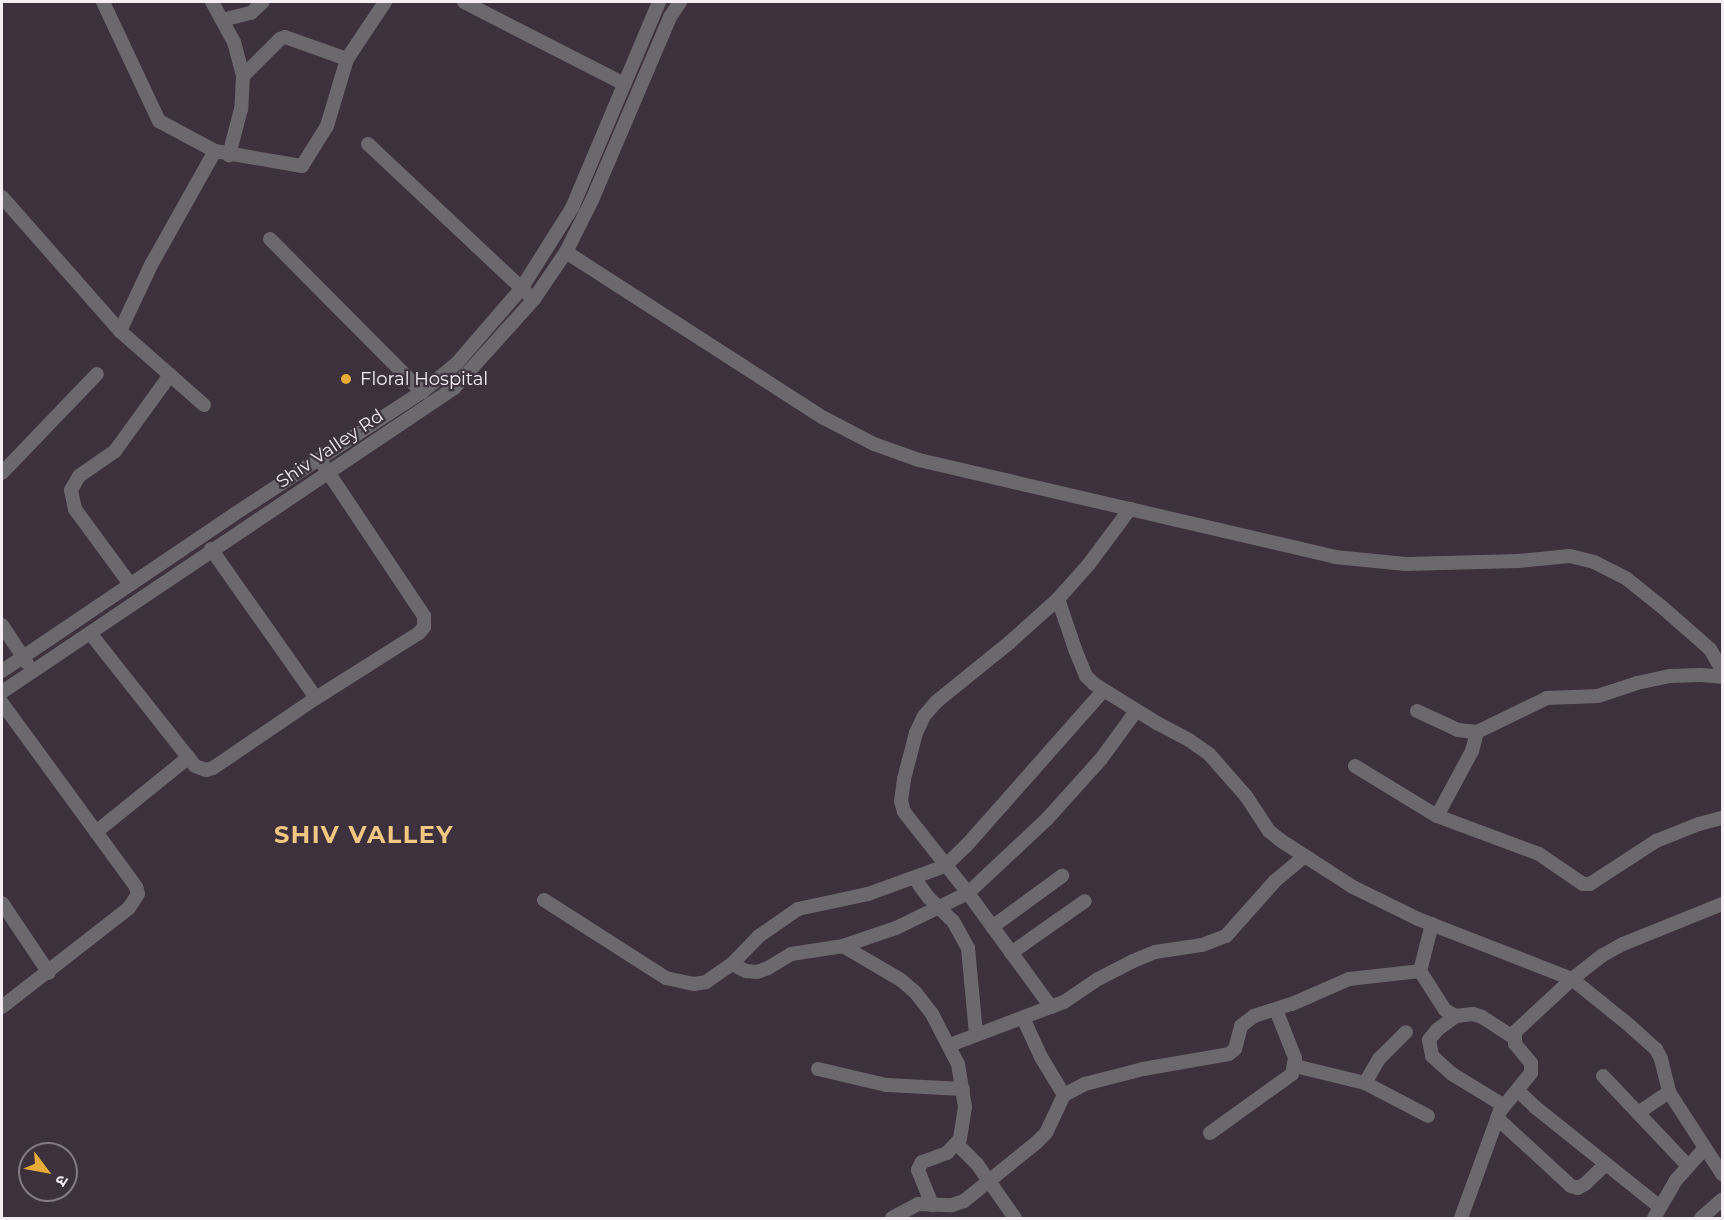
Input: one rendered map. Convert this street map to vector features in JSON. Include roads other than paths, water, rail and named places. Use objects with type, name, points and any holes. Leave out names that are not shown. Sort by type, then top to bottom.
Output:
[{"type":"street","points":[[103,2],[159,121],[222,153],[302,166],[327,126],[347,59],[385,2]]},
{"type":"street","points":[[120,331],[161,247],[222,153],[241,109],[243,76],[234,42],[212,2]]},
{"type":"street","points":[[222,20],[250,13],[264,2]]},
{"type":"street","points":[[464,2],[624,84]]},
{"type":"street","name":"Shiv Valley Rd","points":[[2,671],[422,392],[457,363],[521,289],[572,208],[659,2]]},
{"type":"street","name":"Shiv Valley Rd","points":[[2,692],[211,549],[454,388],[534,299],[566,252],[592,200],[670,17],[680,2]]},
{"type":"street","points":[[243,76],[280,39],[285,37],[347,59]]},
{"type":"street","points":[[368,144],[534,299]]},
{"type":"street","points":[[2,197],[120,331],[204,405]]},
{"type":"street","points":[[270,239],[422,392]]},
{"type":"street","points":[[566,252],[824,417],[874,444],[920,460],[1335,558],[1406,564],[1518,561],[1570,556],[1594,562],[1627,579],[1662,607],[1710,650],[1722,670]]},
{"type":"street","points":[[2,473],[97,374]]},
{"type":"street","points":[[130,584],[75,509],[70,490],[79,476],[115,451],[170,375]]},
{"type":"street","points":[[90,633],[189,758],[202,770],[213,768],[316,698],[419,633],[425,622],[320,459]]},
{"type":"street","points":[[1051,1007],[968,893],[904,812],[901,801],[915,733],[924,716],[936,702],[1010,642],[1058,599],[1089,564],[1130,509]]},
{"type":"street","points":[[211,549],[316,698]]},
{"type":"street","points":[[1058,599],[1086,676],[1103,691],[1189,740],[1209,754],[1246,796],[1269,831],[1377,900],[1572,979],[1656,1049],[1661,1059],[1669,1092],[1722,1174]]},
{"type":"street","points":[[2,625],[33,672]]},
{"type":"street","points":[[1417,711],[1458,730],[1478,732],[1547,698],[1598,696],[1670,676],[1722,677]]},
{"type":"street","points":[[544,900],[666,978],[694,984],[706,982],[732,964],[759,936],[798,909],[847,901],[915,879],[945,866],[998,811],[1103,691]]},
{"type":"street","points":[[2,703],[136,887],[138,894],[129,908],[49,973],[2,1007]]},
{"type":"street","points":[[732,964],[746,971],[757,972],[791,954],[843,946],[896,928],[968,893],[1047,819],[1101,759],[1136,711]]},
{"type":"street","points":[[1437,816],[1472,751],[1478,732]]},
{"type":"street","points":[[96,832],[189,758]]},
{"type":"street","points":[[1355,766],[1437,816],[1539,854],[1583,884],[1590,884],[1656,841],[1699,824],[1722,818]]},
{"type":"street","points":[[950,1045],[1051,1007],[1132,961],[1155,952],[1202,945],[1226,936],[1275,881],[1305,856]]},
{"type":"street","points":[[992,927],[1062,876]]},
{"type":"street","points":[[915,879],[929,898],[941,908],[960,931],[968,948],[976,1034]]},
{"type":"street","points":[[1011,953],[1085,901]]},
{"type":"street","points":[[2,903],[49,973]]},
{"type":"street","points":[[1513,1037],[1515,1032],[1572,979],[1623,944],[1672,927],[1722,904]]},
{"type":"street","points":[[1432,924],[1420,971],[1445,1010],[1456,1016]]},
{"type":"street","points":[[843,946],[901,980],[915,992],[950,1045],[958,1064],[963,1089],[964,1125],[957,1144],[947,1152],[919,1165],[918,1170],[932,1205]]},
{"type":"street","points":[[892,1218],[918,1204],[957,1204],[990,1182],[1046,1133],[1064,1095],[1101,1078],[1229,1054],[1235,1049],[1241,1026],[1246,1020],[1276,1010],[1349,979],[1420,971]]},
{"type":"street","points":[[1210,1133],[1284,1082],[1292,1074],[1295,1058],[1276,1010]]},
{"type":"street","points":[[1461,1218],[1503,1105],[1528,1078],[1532,1068],[1513,1037],[1482,1017],[1473,1014],[1456,1016],[1437,1030],[1430,1040],[1428,1046],[1432,1056],[1452,1074],[1503,1105]]},
{"type":"street","points":[[1023,1018],[1041,1057],[1064,1095]]},
{"type":"street","points":[[1365,1083],[1379,1059],[1406,1032]]},
{"type":"street","points":[[1295,1066],[1365,1083],[1428,1116]]},
{"type":"street","points":[[818,1069],[886,1085],[963,1089]]},
{"type":"street","points":[[1603,1076],[1688,1166]]},
{"type":"street","points":[[1516,1090],[1606,1164],[1657,1213],[1688,1166],[1704,1149]]},
{"type":"street","points":[[1638,1113],[1669,1092]]},
{"type":"street","points":[[1497,1118],[1571,1186],[1578,1188],[1585,1184],[1606,1164]]},
{"type":"street","points":[[957,1144],[990,1182],[1015,1218]]},
{"type":"street","points":[[1701,1218],[1722,1200]]},
{"type":"place","name":"Floral Hospital","points":[[346,379]]},
{"type":"district","name":"SHIV VALLEY","points":[[364,835]]}]
